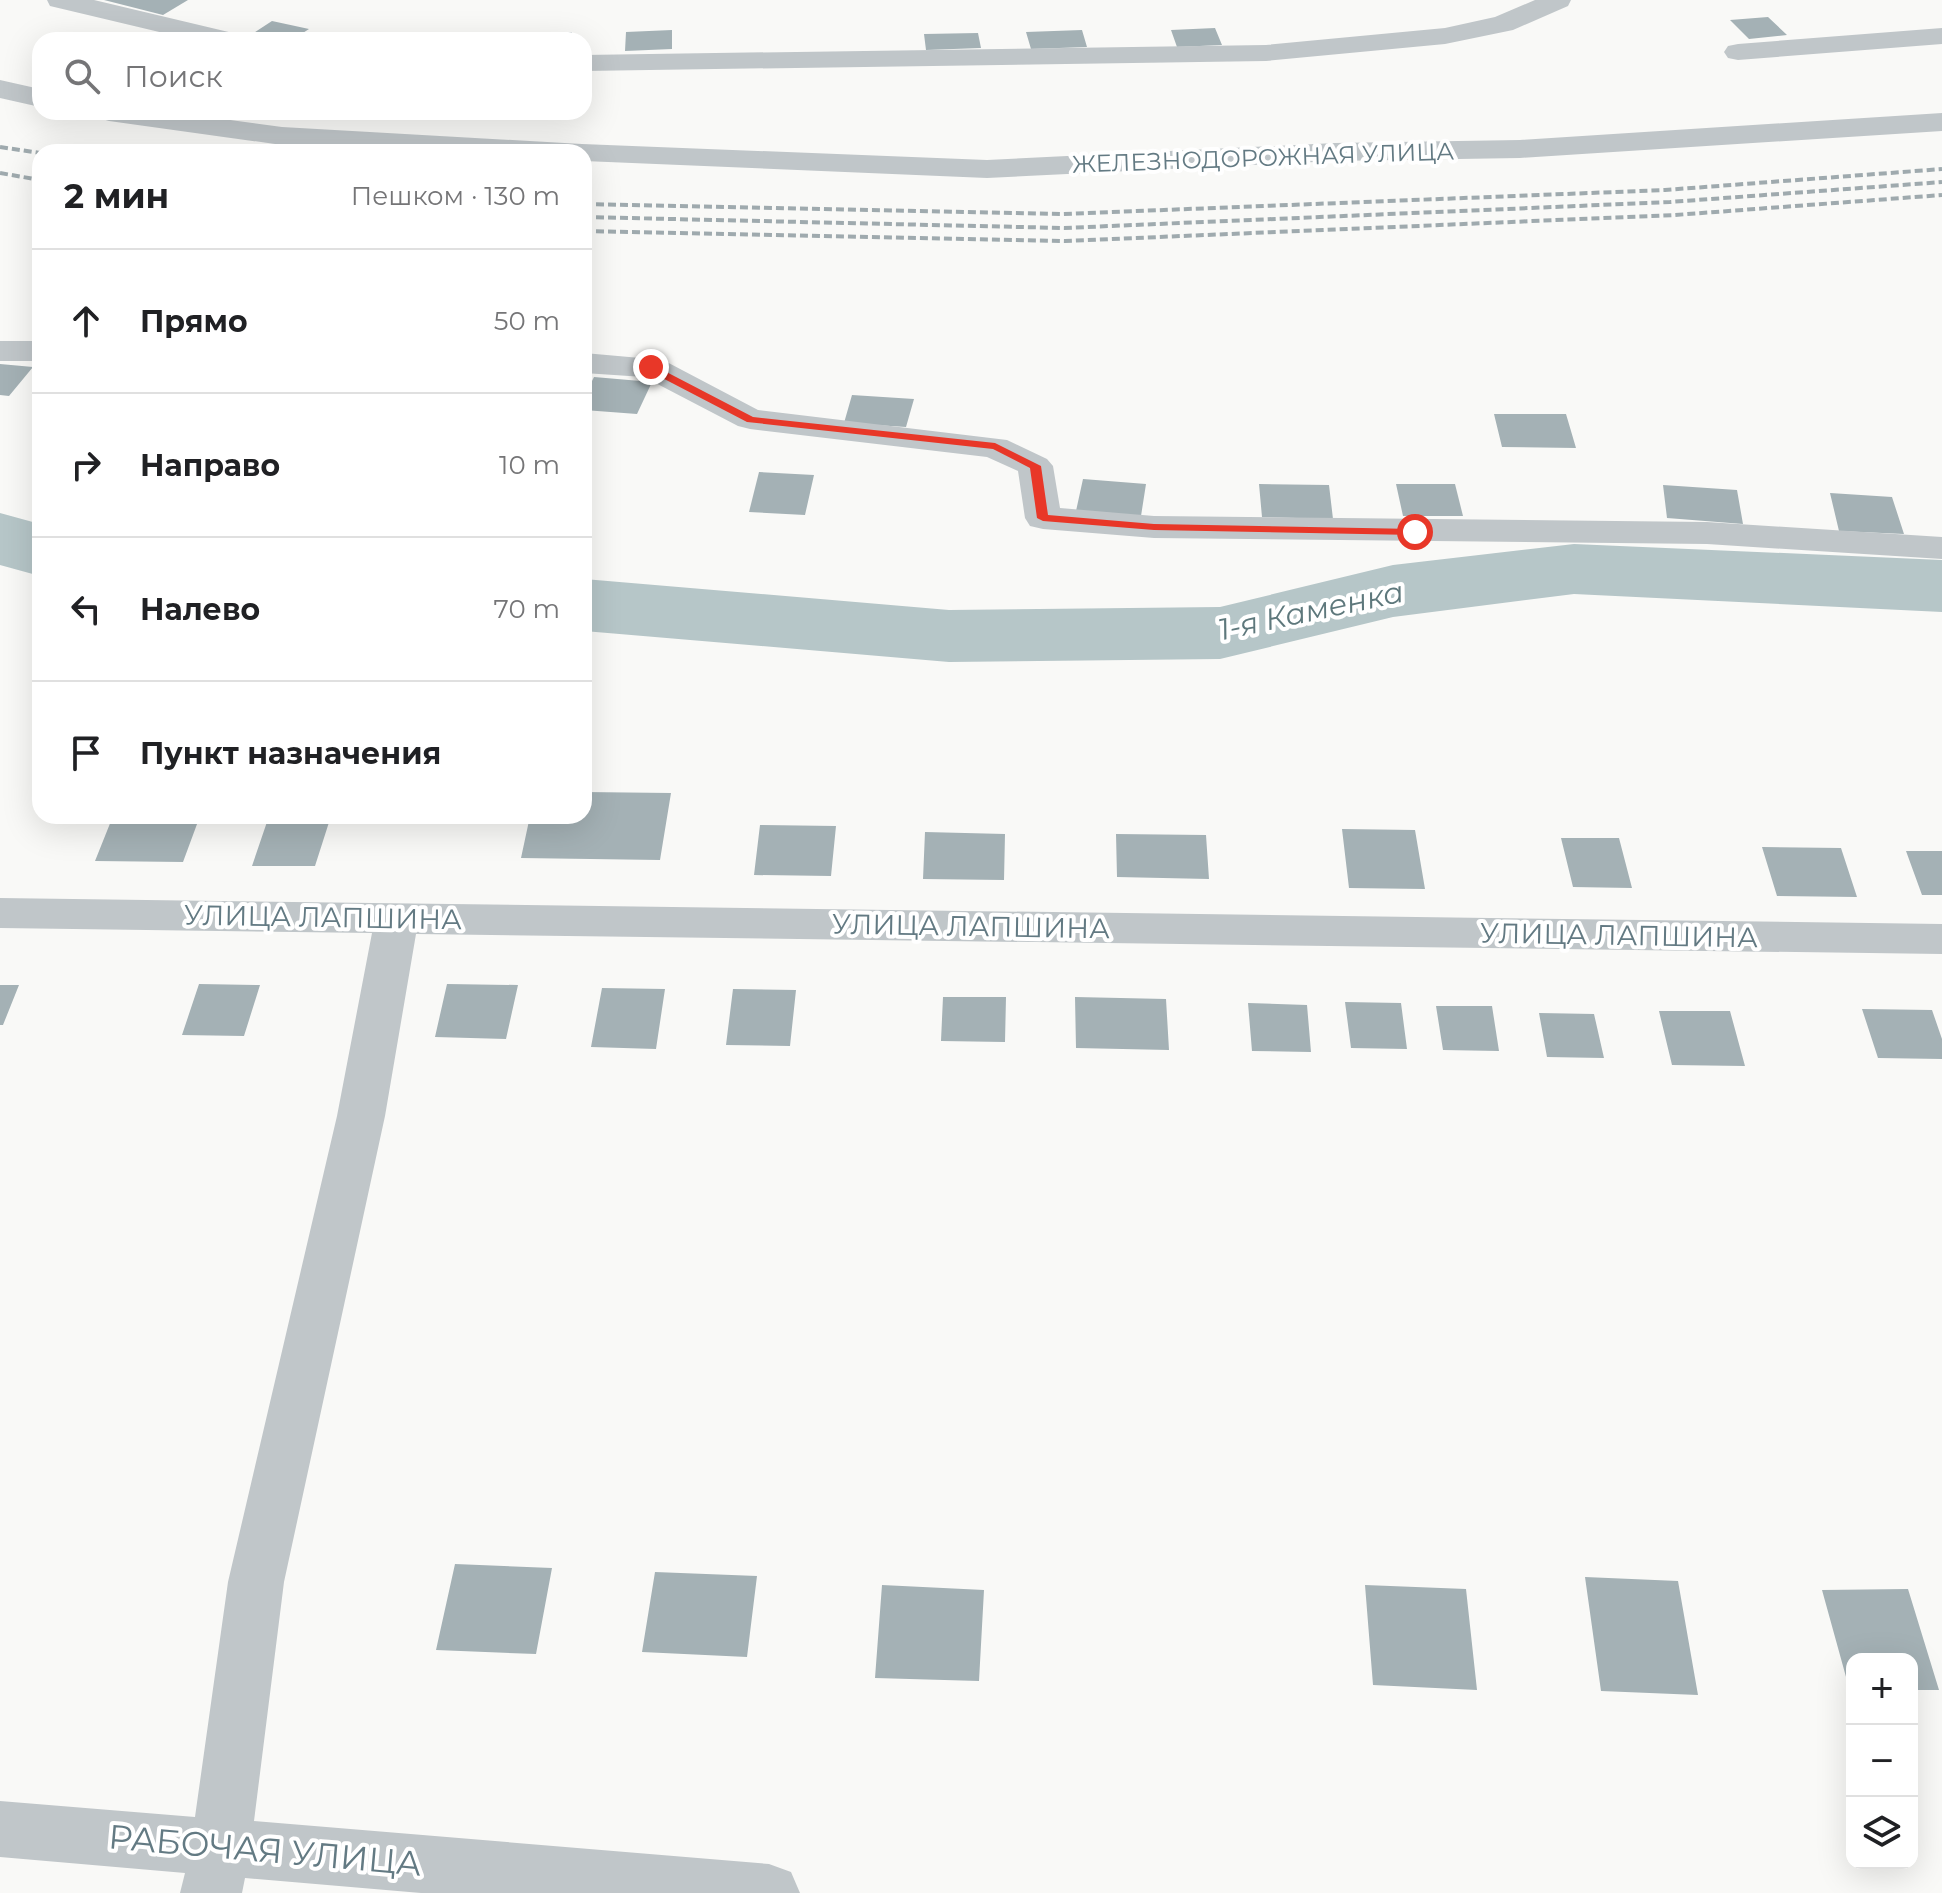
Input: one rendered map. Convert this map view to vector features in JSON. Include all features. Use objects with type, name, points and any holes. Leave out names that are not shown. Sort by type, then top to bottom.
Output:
[{"type":"street","points":[[60,0],[194,32]]},
{"type":"street","points":[[592,63],[1266,53],[1445,36],[1503,24],[1558,0]]},
{"type":"street","points":[[1738,52],[1942,36]]},
{"type":"street","points":[[0,89],[32,96]]},
{"type":"street","name":"ЖЕЛЕЗНОДОРОЖНАЯ УЛИЦА","points":[[167,120],[282,136],[432,144]]},
{"type":"street","name":"ЖЕЛЕЗНОДОРОЖНАЯ УЛИЦА","points":[[592,152],[987,169],[1335,152],[1520,149],[1942,122]]},
{"type":"street","points":[[0,351],[32,351]]},
{"type":"street","points":[[592,363],[651,367],[750,419],[995,447],[1035,466],[1043,518],[1154,527],[1707,533],[1942,548]]},
{"type":"street","name":"УЛИЦА ЛАПШИНА","points":[[0,913],[1942,939]]},
{"type":"street","points":[[216,1869],[256,1582],[361,1116],[397,918]]},
{"type":"street","name":"РАБОЧАЯ УЛИЦА","points":[[0,1829],[216,1869],[769,1893]]},
{"type":"building","points":[[104,0],[188,0],[163,15]]},
{"type":"building","points":[[1768,17],[1787,35],[1749,39],[1730,20]]},
{"type":"building","points":[[272,21],[309,29],[304,32],[255,32]]},
{"type":"building","points":[[1215,28],[1222,45],[1177,47],[1171,30]]},
{"type":"building","points":[[672,30],[672,49],[625,51],[626,32]]},
{"type":"building","points":[[1082,30],[1087,47],[1031,49],[1026,32]]},
{"type":"building","points":[[978,33],[981,48],[926,50],[924,34]]},
{"type":"building","points":[[0,364],[32,367],[9,396],[0,395]]},
{"type":"building","points":[[594,377],[652,382],[637,414],[592,411]]},
{"type":"building","points":[[852,395],[914,399],[906,427],[844,423]]},
{"type":"building","points":[[1494,414],[1566,414],[1576,448],[1502,447]]},
{"type":"building","points":[[759,472],[814,475],[805,515],[749,512]]},
{"type":"building","points":[[1083,479],[1146,484],[1141,516],[1076,511]]},
{"type":"building","points":[[1259,484],[1329,485],[1333,519],[1262,517]]},
{"type":"building","points":[[1396,484],[1455,484],[1463,516],[1403,516]]},
{"type":"building","points":[[1663,485],[1737,490],[1743,524],[1667,518]]},
{"type":"building","points":[[1830,493],[1892,497],[1904,534],[1839,531]]},
{"type":"building","points":[[592,792],[671,793],[660,860],[521,858],[528,824],[592,824]]},
{"type":"building","points":[[110,824],[197,824],[183,862],[95,861]]},
{"type":"building","points":[[266,824],[328,824],[315,866],[252,866]]},
{"type":"building","points":[[760,825],[836,826],[831,876],[754,875]]},
{"type":"building","points":[[1342,829],[1415,830],[1425,889],[1349,888]]},
{"type":"building","points":[[925,832],[1005,834],[1004,880],[923,879]]},
{"type":"building","points":[[1116,834],[1206,835],[1209,879],[1117,877]]},
{"type":"building","points":[[1561,838],[1619,838],[1632,888],[1573,887]]},
{"type":"building","points":[[1762,847],[1841,848],[1857,897],[1777,896]]},
{"type":"building","points":[[1906,851],[1942,851],[1942,895],[1922,895]]},
{"type":"building","points":[[199,984],[260,985],[244,1036],[182,1035]]},
{"type":"building","points":[[447,984],[518,985],[506,1039],[435,1037]]},
{"type":"building","points":[[0,985],[19,985],[3,1025],[0,1025]]},
{"type":"building","points":[[602,988],[665,989],[656,1049],[591,1047]]},
{"type":"building","points":[[733,989],[796,990],[790,1046],[726,1045]]},
{"type":"building","points":[[943,997],[1006,997],[1005,1042],[941,1041]]},
{"type":"building","points":[[1075,997],[1166,999],[1169,1050],[1076,1048]]},
{"type":"building","points":[[1345,1002],[1401,1003],[1407,1049],[1351,1048]]},
{"type":"building","points":[[1248,1003],[1307,1005],[1311,1052],[1252,1051]]},
{"type":"building","points":[[1436,1006],[1492,1006],[1499,1051],[1443,1050]]},
{"type":"building","points":[[1862,1009],[1932,1010],[1942,1039],[1942,1059],[1878,1058]]},
{"type":"building","points":[[1659,1011],[1730,1011],[1745,1066],[1672,1065]]},
{"type":"building","points":[[1539,1013],[1594,1014],[1604,1058],[1547,1057]]},
{"type":"building","points":[[455,1564],[552,1568],[536,1654],[436,1650]]},
{"type":"building","points":[[655,1572],[757,1576],[747,1657],[642,1652]]},
{"type":"building","points":[[1585,1577],[1678,1581],[1698,1695],[1601,1691]]},
{"type":"building","points":[[882,1585],[984,1590],[979,1681],[875,1678]]},
{"type":"building","points":[[1365,1585],[1466,1589],[1477,1690],[1373,1685]]},
{"type":"building","points":[[1908,1589],[1939,1690],[1918,1690],[1918,1653],[1846,1653],[1846,1677],[1822,1590]]},
{"type":"waterway","name":"1-я Каменка","points":[[0,538],[32,548]]},
{"type":"waterway","name":"1-я Каменка","points":[[592,606],[949,636],[1220,633],[1393,591],[1574,569],[1942,586]]},
{"type":"railway","points":[[0,147],[32,152]]},
{"type":"railway","points":[[592,204],[1063,214],[1665,190],[1942,169]]},
{"type":"railway","points":[[0,173],[32,179]]},
{"type":"railway","points":[[592,217],[1064,228],[1670,202],[1942,182]]},
{"type":"railway","points":[[592,231],[1065,241],[1675,215],[1942,195]]},
{"type":"route","points":[[651,367],[750,419],[995,447],[1035,466],[1043,518],[1154,527],[1415,532]]}]
